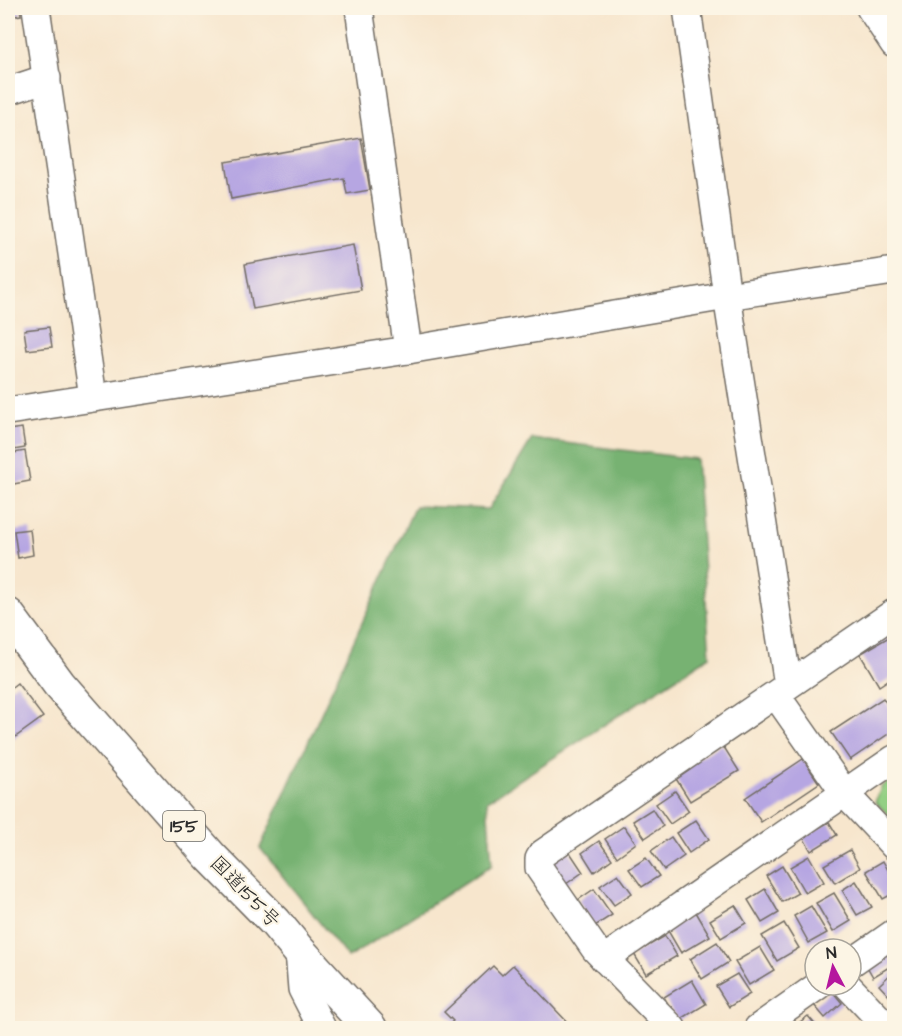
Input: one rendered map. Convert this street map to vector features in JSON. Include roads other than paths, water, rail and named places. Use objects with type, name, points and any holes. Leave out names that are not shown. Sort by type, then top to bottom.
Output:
[{"type":"highway","name":"国道155号","points":[[8,615],[67,693],[211,857],[276,922],[299,951],[370,1029]]},
{"type":"street","points":[[36,8],[93,397]]},
{"type":"street","points":[[359,8],[408,350]]},
{"type":"street","points":[[687,8],[782,690],[846,795],[894,846]]},
{"type":"street","points":[[870,8],[894,44]]},
{"type":"street","points":[[8,91],[47,78]]},
{"type":"street","points":[[8,411],[408,350],[727,296],[894,271]]},
{"type":"street","points":[[672,1029],[604,959],[539,868],[539,859],[894,613]]},
{"type":"street","points":[[604,959],[846,795],[894,759]]},
{"type":"street","points":[[863,955],[894,933]]},
{"type":"street","points":[[299,951],[302,989],[322,1029]]},
{"type":"street","points":[[758,1029],[803,997]]},
{"type":"street","points":[[858,997],[888,1029]]}]
